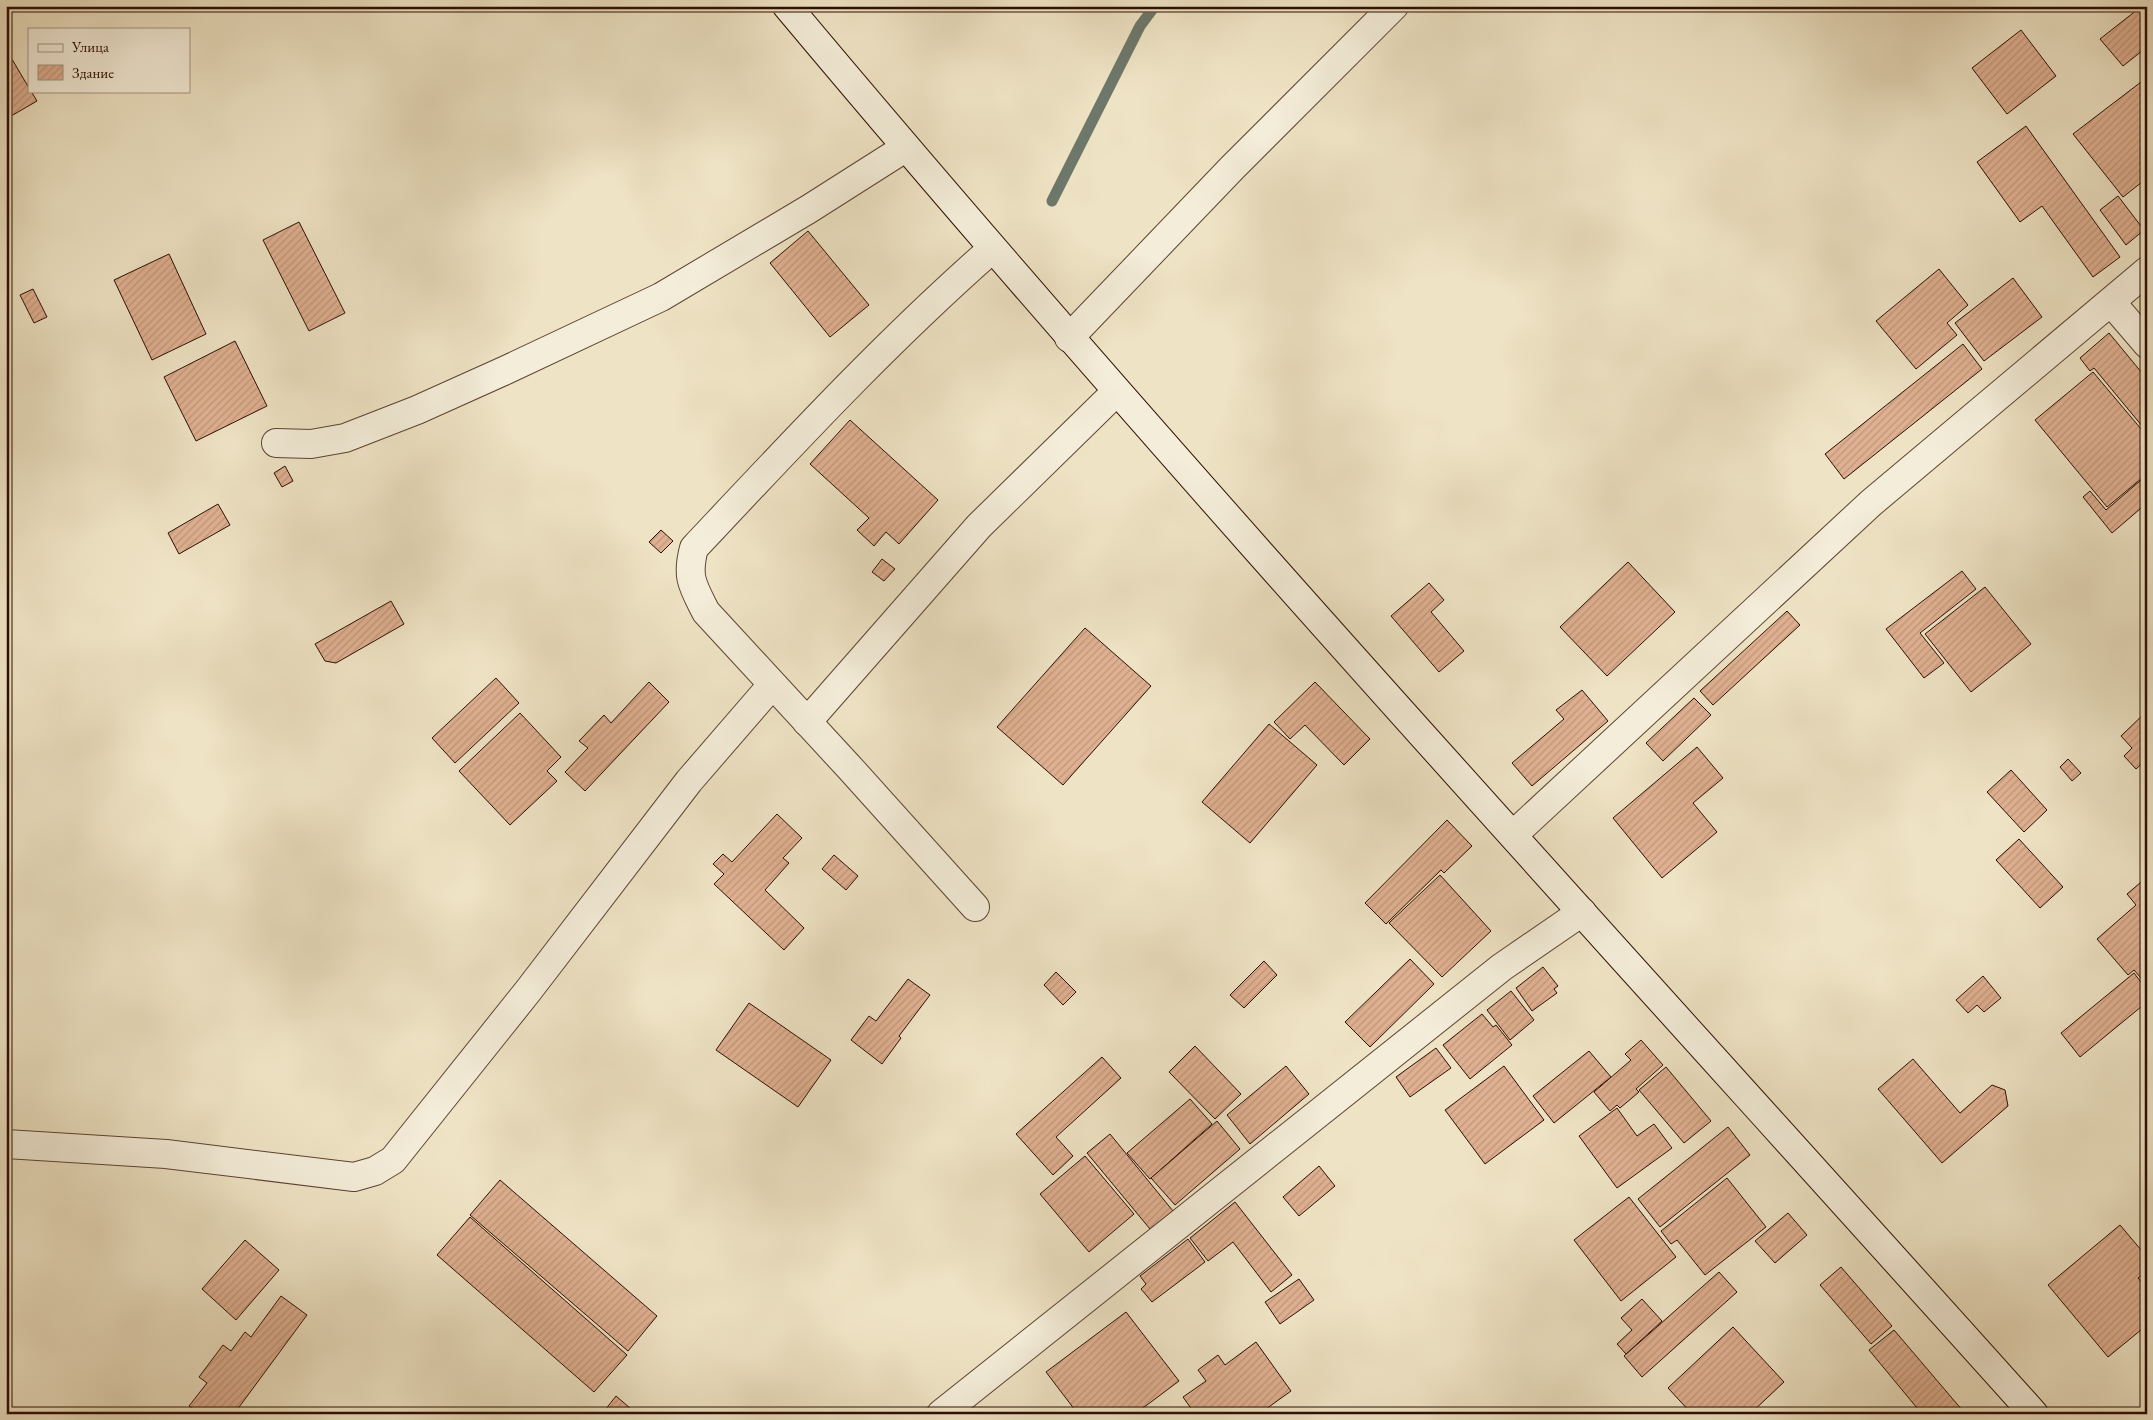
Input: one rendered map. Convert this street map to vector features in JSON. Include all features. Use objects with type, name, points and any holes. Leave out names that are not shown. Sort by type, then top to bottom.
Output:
[{"type":"street","points":[[786,6],[992,250],[1116,392],[2034,1414]]},
{"type":"street","points":[[1069,338],[1232,168],[1394,6]]},
{"type":"street","points":[[276,443],[310,444],[345,438],[417,410],[662,297],[809,210],[905,148]]},
{"type":"street","points":[[975,907],[706,612],[691,581],[689,565],[694,548],[852,380],[942,293],[992,250]]},
{"type":"street","points":[[1513,835],[1871,503],[2147,271]]},
{"type":"street","points":[[2111,302],[2147,344]]},
{"type":"street","points":[[807,722],[979,526],[1116,392]]},
{"type":"street","points":[[6,1144],[166,1154],[354,1177],[374,1171],[393,1160],[528,991],[689,781],[772,685]]},
{"type":"street","points":[[941,1414],[1502,967],[1582,912]]},
{"type":"building","points":[[2142,6],[2147,6],[2147,47],[2123,66],[2100,39]]},
{"type":"building","points":[[2021,30],[2056,76],[2007,114],[1972,68]]},
{"type":"building","points":[[6,49],[28,86],[28,92],[32,92],[37,101],[6,119]]},
{"type":"building","points":[[2141,82],[2147,89],[2147,178],[2123,197],[2073,134]]},
{"type":"building","points":[[2026,126],[2120,257],[2093,277],[2042,206],[2020,222],[1977,162]]},
{"type":"building","points":[[2118,196],[2144,230],[2126,245],[2100,210]]},
{"type":"building","points":[[299,222],[345,313],[309,331],[263,240]]},
{"type":"building","points":[[808,231],[869,305],[830,337],[770,263]]},
{"type":"building","points":[[169,254],[206,334],[152,360],[114,280]]},
{"type":"building","points":[[1939,269],[1968,305],[1947,323],[1957,335],[1916,369],[1876,321]]},
{"type":"building","points":[[2013,278],[2042,317],[1984,361],[1955,323]]},
{"type":"building","points":[[33,289],[47,317],[34,323],[20,295]]},
{"type":"building","points":[[2109,333],[2147,379],[2147,432],[2094,368],[2090,371],[2080,358]]},
{"type":"building","points":[[235,341],[267,406],[196,441],[164,377]]},
{"type":"building","points":[[1963,344],[1982,369],[1844,479],[1825,454]]},
{"type":"building","points":[[2093,372],[2147,436],[2147,474],[2107,507],[2035,420]]},
{"type":"building","points":[[850,420],[938,500],[899,544],[886,532],[874,546],[857,530],[869,518],[810,464]]},
{"type":"building","points":[[285,466],[293,481],[282,487],[274,473]]},
{"type":"building","points":[[2147,475],[2147,503],[2112,533],[2083,497],[2090,491],[2106,510]]},
{"type":"building","points":[[218,504],[230,525],[179,554],[168,533]]},
{"type":"building","points":[[661,530],[673,541],[661,553],[649,542]]},
{"type":"building","points":[[882,559],[895,569],[884,581],[872,572]]},
{"type":"building","points":[[1628,562],[1675,612],[1607,676],[1560,627]]},
{"type":"building","points":[[1962,571],[1976,589],[1920,633],[1944,663],[1924,678],[1886,629]]},
{"type":"building","points":[[1429,583],[1444,600],[1431,612],[1464,651],[1439,672],[1391,616]]},
{"type":"building","points":[[1985,587],[2031,644],[1971,692],[1925,634]]},
{"type":"building","points":[[391,601],[404,624],[336,663],[325,661],[315,644]]},
{"type":"building","points":[[1787,611],[1800,625],[1713,705],[1700,691]]},
{"type":"building","points":[[1085,628],[1151,686],[1063,785],[997,727]]},
{"type":"building","points":[[496,678],[519,703],[455,763],[432,738]]},
{"type":"building","points":[[649,682],[669,702],[585,791],[565,772],[588,748],[579,741],[604,715],[611,723]]},
{"type":"building","points":[[1315,682],[1370,739],[1344,765],[1305,725],[1290,739],[1274,722]]},
{"type":"building","points":[[1582,690],[1608,721],[1532,786],[1512,763],[1564,719],[1556,710]]},
{"type":"building","points":[[1694,698],[1711,715],[1663,761],[1646,743]]},
{"type":"building","points":[[2147,711],[2147,759],[2136,769],[2124,756],[2132,748],[2121,736]]},
{"type":"building","points":[[520,713],[561,757],[547,771],[557,781],[510,825],[459,771]]},
{"type":"building","points":[[1269,724],[1317,765],[1250,843],[1202,802]]},
{"type":"building","points":[[1697,747],[1723,778],[1693,803],[1717,832],[1662,878],[1613,818]]},
{"type":"building","points":[[2068,759],[2081,773],[2072,781],[2060,767]]},
{"type":"building","points":[[2011,770],[2047,810],[2024,832],[1987,792]]},
{"type":"building","points":[[777,814],[802,838],[783,858],[789,863],[765,890],[804,928],[784,950],[714,884],[724,874],[713,864],[723,854],[732,862]]},
{"type":"building","points":[[1447,820],[1472,846],[1444,873],[1441,870],[1386,924],[1365,903]]},
{"type":"building","points":[[2019,839],[2063,887],[2040,908],[1996,860]]},
{"type":"building","points":[[834,855],[858,876],[846,890],[822,869]]},
{"type":"building","points":[[1440,875],[1491,931],[1442,977],[1389,923]]},
{"type":"building","points":[[2147,877],[2147,985],[2134,970],[2128,975],[2097,939],[2136,905],[2127,894]]},
{"type":"building","points":[[1410,959],[1434,984],[1370,1047],[1345,1022]]},
{"type":"building","points":[[1264,961],[1277,975],[1244,1008],[1230,995]]},
{"type":"building","points":[[1543,967],[1558,986],[1554,989],[1557,993],[1532,1011],[1516,988]]},
{"type":"building","points":[[1056,972],[1076,992],[1063,1005],[1044,985]]},
{"type":"building","points":[[2134,973],[2147,990],[2147,1002],[2080,1057],[2061,1033]]},
{"type":"building","points":[[1983,976],[2001,998],[1984,1012],[1977,1005],[1968,1013],[1956,1000]]},
{"type":"building","points":[[908,979],[930,995],[899,1036],[901,1038],[882,1064],[851,1040],[869,1016],[876,1021]]},
{"type":"building","points":[[1511,991],[1534,1020],[1510,1040],[1487,1010]]},
{"type":"building","points":[[749,1003],[831,1060],[798,1107],[716,1050]]},
{"type":"building","points":[[1482,1014],[1493,1027],[1496,1025],[1512,1045],[1470,1079],[1443,1045]]},
{"type":"building","points":[[1641,1040],[1663,1065],[1636,1089],[1639,1092],[1620,1108],[1617,1105],[1610,1111],[1594,1092],[1631,1060],[1625,1054]]},
{"type":"building","points":[[1195,1046],[1241,1094],[1215,1119],[1169,1072]]},
{"type":"building","points":[[1436,1048],[1451,1068],[1410,1097],[1396,1077]]},
{"type":"building","points":[[1589,1051],[1611,1077],[1554,1123],[1533,1096]]},
{"type":"building","points":[[1102,1057],[1121,1078],[1056,1137],[1073,1156],[1053,1175],[1016,1134]]},
{"type":"building","points":[[1913,1059],[1960,1113],[1992,1085],[2005,1090],[2008,1106],[1942,1163],[1878,1089]]},
{"type":"building","points":[[1286,1066],[1309,1094],[1250,1144],[1227,1115]]},
{"type":"building","points":[[1504,1066],[1544,1120],[1485,1164],[1445,1110]]},
{"type":"building","points":[[1666,1067],[1711,1121],[1684,1143],[1639,1090]]},
{"type":"building","points":[[1190,1099],[1212,1124],[1150,1179],[1127,1153]]},
{"type":"building","points":[[1617,1108],[1637,1136],[1654,1124],[1672,1148],[1617,1188],[1579,1136]]},
{"type":"building","points":[[1217,1121],[1240,1149],[1175,1205],[1151,1178]]},
{"type":"building","points":[[1728,1127],[1750,1155],[1660,1227],[1638,1199]]},
{"type":"building","points":[[1110,1134],[1173,1211],[1150,1229],[1087,1153]]},
{"type":"building","points":[[1085,1156],[1134,1214],[1089,1252],[1040,1194]]},
{"type":"building","points":[[1319,1166],[1335,1186],[1299,1216],[1283,1197]]},
{"type":"building","points":[[1727,1178],[1766,1227],[1705,1275],[1677,1240],[1671,1244],[1661,1231]]},
{"type":"building","points":[[500,1180],[657,1316],[628,1351],[470,1215]]},
{"type":"building","points":[[1629,1197],[1676,1257],[1621,1301],[1574,1240]]},
{"type":"building","points":[[1235,1202],[1292,1275],[1271,1292],[1233,1242],[1208,1261],[1190,1238]]},
{"type":"building","points":[[1788,1213],[1807,1235],[1775,1263],[1755,1241]]},
{"type":"building","points":[[470,1217],[627,1355],[594,1392],[437,1255]]},
{"type":"building","points":[[2120,1225],[2147,1257],[2147,1271],[2138,1278],[2147,1288],[2147,1325],[2108,1357],[2048,1285]]},
{"type":"building","points":[[1188,1239],[1205,1262],[1152,1302],[1141,1289],[1146,1284],[1140,1276]]},
{"type":"building","points":[[245,1240],[279,1270],[236,1320],[202,1289]]},
{"type":"building","points":[[1841,1267],[1892,1326],[1871,1344],[1820,1285]]},
{"type":"building","points":[[1719,1272],[1737,1292],[1642,1377],[1624,1356]]},
{"type":"building","points":[[1299,1279],[1314,1300],[1280,1324],[1265,1302]]},
{"type":"building","points":[[281,1296],[307,1315],[234,1414],[200,1414],[189,1406],[207,1383],[199,1377],[223,1345],[231,1351],[245,1332],[251,1337]]},
{"type":"building","points":[[1642,1299],[1662,1321],[1626,1354],[1617,1344],[1632,1330],[1621,1318]]},
{"type":"building","points":[[1126,1312],[1179,1381],[1135,1414],[1078,1414],[1046,1372]]},
{"type":"building","points":[[1733,1327],[1784,1382],[1750,1414],[1692,1414],[1668,1388]]},
{"type":"building","points":[[1894,1330],[1963,1411],[1960,1414],[1922,1414],[1869,1350]]},
{"type":"building","points":[[1256,1342],[1291,1391],[1259,1414],[1195,1414],[1183,1397],[1206,1381],[1198,1370],[1218,1355],[1225,1365]]},
{"type":"building","points":[[616,1396],[637,1414],[602,1414]]},
{"type":"building","points":[[1646,1409],[1651,1414],[1641,1414]]},
{"type":"waterway","points":[[1052,201],[1140,26],[1155,6]]}]
